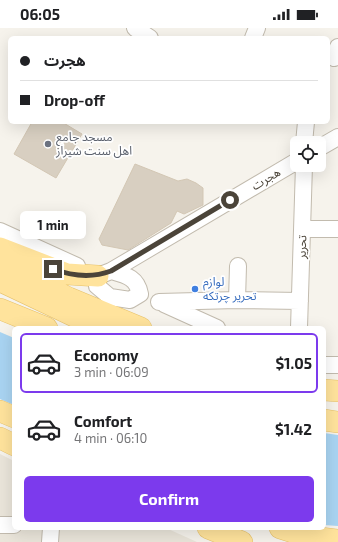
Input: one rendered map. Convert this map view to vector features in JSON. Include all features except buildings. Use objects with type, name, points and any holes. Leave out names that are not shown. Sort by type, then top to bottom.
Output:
[{"type":"main road","points":[[0,248],[67,274],[104,273]]},
{"type":"main road","points":[[0,264],[69,298],[135,326]]},
{"type":"main road","points":[[0,281],[95,326]]},
{"type":"main road","points":[[0,309],[42,326]]},
{"type":"main road","points":[[326,390],[338,391]]},
{"type":"main road","points":[[326,403],[338,404]]},
{"type":"main road","points":[[0,411],[12,416]]},
{"type":"main road","points":[[326,420],[338,422]]},
{"type":"main road","points":[[0,438],[12,444]]},
{"type":"main road","points":[[213,530],[242,542]]},
{"type":"main road","points":[[286,530],[304,536],[338,540]]},
{"type":"street","points":[[305,136],[306,124]]},
{"type":"street","points":[[326,144],[338,137]]},
{"type":"street","name":"هجرت","points":[[104,273],[290,165]]},
{"type":"street","name":"تحریر","points":[[299,326],[304,172]]},
{"type":"street","points":[[303,229],[338,229]]},
{"type":"street","points":[[0,231],[77,266]]},
{"type":"street","points":[[237,300],[238,266]]},
{"type":"street","points":[[104,273],[131,276],[139,286],[140,294],[130,300],[110,297],[97,286],[104,273]]},
{"type":"street","points":[[140,294],[213,326]]},
{"type":"street","points":[[159,302],[237,300],[300,301]]},
{"type":"street","points":[[326,364],[338,365]]},
{"type":"street","points":[[0,525],[12,525]]},
{"type":"street","points":[[50,542],[51,530]]},
{"type":"shaded area","points":[[0,454],[12,460],[12,530],[170,530],[197,542],[0,542]]},
{"type":"water","points":[[0,332],[12,337],[12,404],[0,399]]},
{"type":"water","points":[[326,433],[338,435],[338,526],[326,525]]},
{"type":"place","name":"مسجد جامع اهل سنت شیراز","points":[[48,144]]},
{"type":"place","name":"لوازم تحریر چرتکه","points":[[195,289]]},
{"type":"route","points":[[53,269],[67,274],[98,276],[111,271],[230,200]]}]
